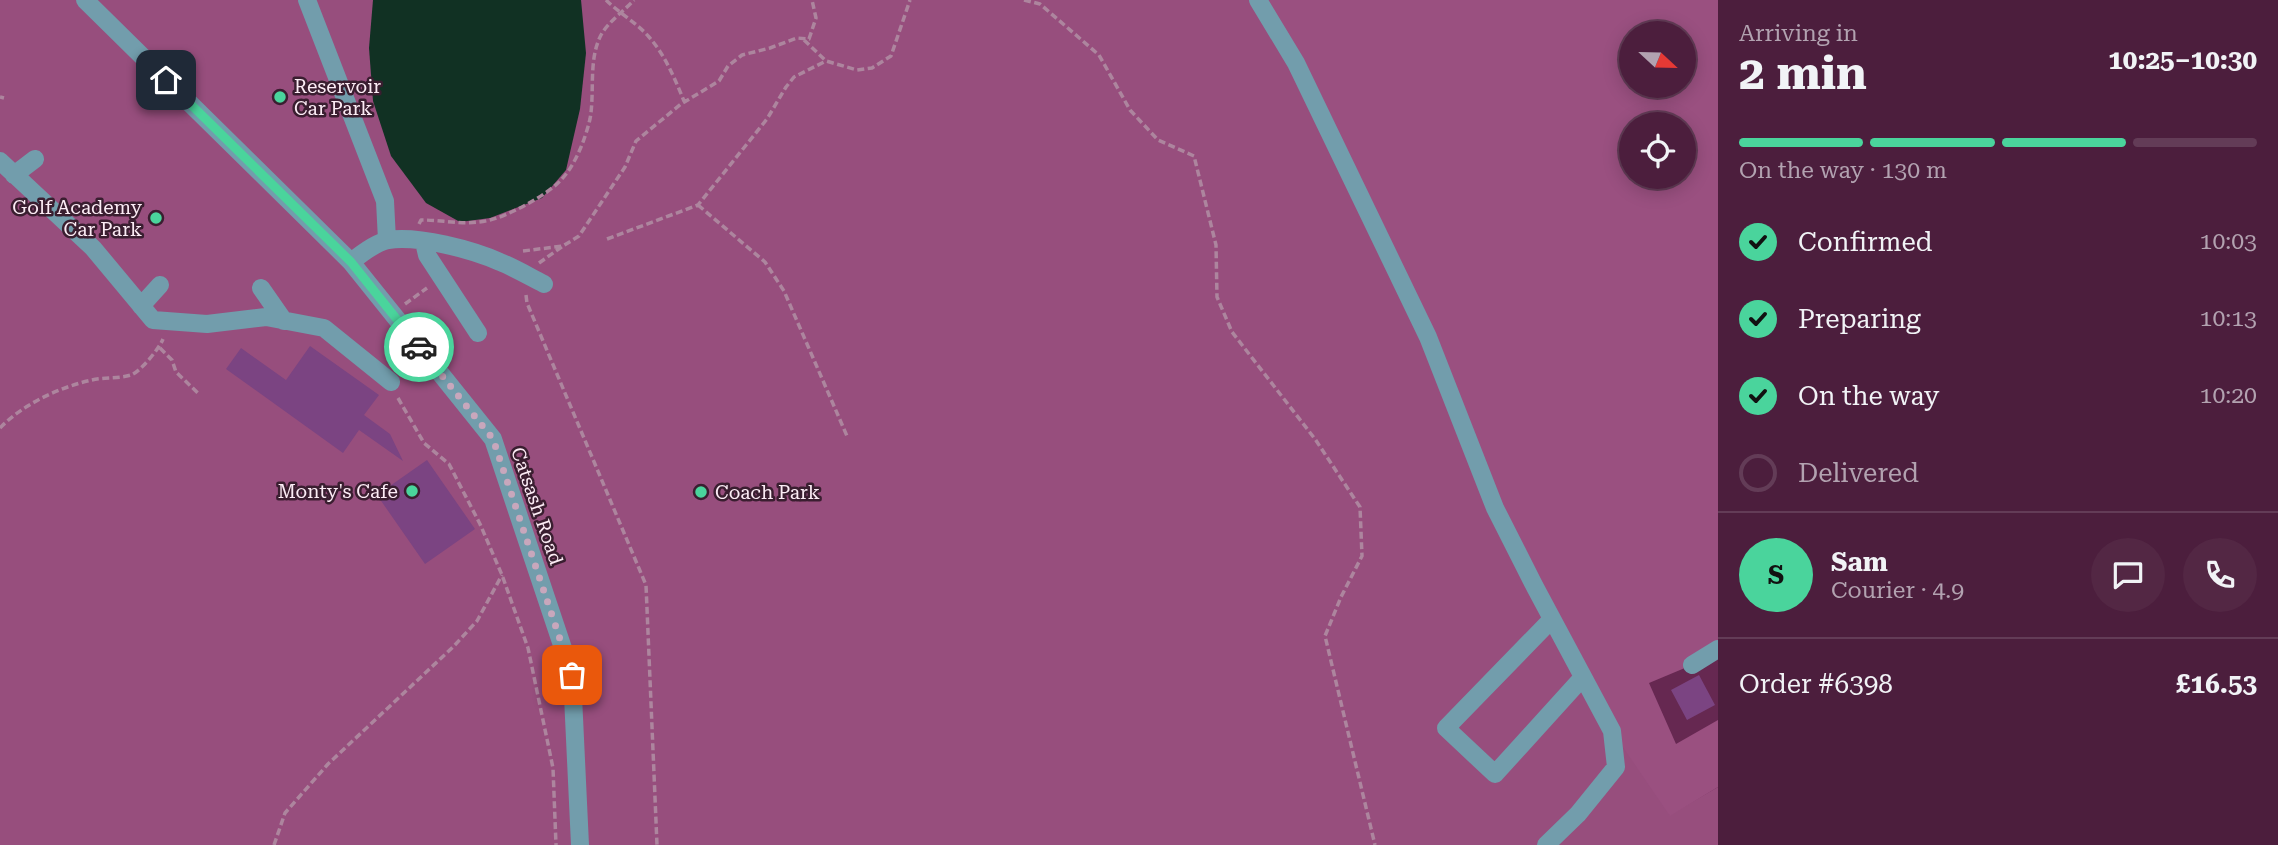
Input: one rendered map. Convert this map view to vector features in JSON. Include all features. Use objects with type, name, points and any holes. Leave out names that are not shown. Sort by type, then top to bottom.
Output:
[{"type":"street","name":"Catsash Road","points":[[85,0],[351,262],[493,439],[572,675],[580,845]]},
{"type":"street","points":[[307,0],[385,201],[387,240]]},
{"type":"street","points":[[1258,0],[1296,63],[1428,337],[1496,508],[1612,731],[1616,768],[1578,814],[1546,845]]},
{"type":"street","points":[[14,175],[35,159]]},
{"type":"street","points":[[0,161],[93,248],[153,320],[207,324],[266,317],[324,328],[391,382]]},
{"type":"street","points":[[351,262],[387,240],[418,241],[499,261],[537,281]]},
{"type":"street","points":[[418,241],[478,333]]},
{"type":"street","points":[[141,306],[160,285]]},
{"type":"street","points":[[261,288],[284,321]]},
{"type":"street","points":[[1552,619],[1446,728],[1495,774],[1583,677]]},
{"type":"street","points":[[1692,665],[1718,649]]},
{"type":"path","points":[[606,0],[648,36],[666,62],[684,101]]},
{"type":"path","points":[[418,241],[421,220],[457,223],[490,220],[519,209],[560,182],[578,154],[589,121],[594,86],[594,53],[603,32],[634,0]]},
{"type":"path","points":[[657,845],[646,586],[527,303],[525,288],[537,281],[539,263],[579,236],[625,167],[636,141],[684,101],[719,80],[728,66],[742,55],[797,38],[809,39],[816,18],[812,0]]},
{"type":"path","points":[[802,39],[826,61],[857,70],[872,68],[891,56],[910,0]]},
{"type":"path","points":[[1024,0],[1040,4],[1099,55],[1130,110],[1158,140],[1194,156],[1216,246],[1217,297],[1232,332],[1315,439],[1360,506],[1362,556],[1325,635],[1375,845]]},
{"type":"path","points":[[607,239],[698,205],[767,119],[794,77],[826,61]]},
{"type":"path","points":[[698,205],[765,262],[784,291],[847,436]]},
{"type":"path","points":[[516,250],[528,252],[563,246]]},
{"type":"path","points":[[392,313],[442,277]]},
{"type":"path","points":[[0,428],[44,397],[91,380],[133,375],[160,348],[172,360],[176,372],[200,395]]},
{"type":"path","points":[[391,382],[424,443],[449,464],[480,524],[502,575],[528,648],[542,707],[553,768],[556,845]]},
{"type":"path","points":[[274,845],[285,813],[328,764],[453,647],[477,621],[502,575]]},
{"type":"shaded area","points":[[0,0],[1258,0],[1670,815],[1718,787],[1718,845],[0,845]]},
{"type":"shaded area","points":[[373,0],[581,0],[586,53],[580,109],[566,170],[542,198],[490,218],[460,222],[426,203],[391,156],[373,101],[369,48]]},
{"type":"shaded area","points":[[1258,0],[1718,0],[1718,649],[1692,665],[1649,683],[1676,744],[1718,720],[1718,787],[1670,816],[1612,731],[1535,587],[1428,337]]},
{"type":"building","points":[[310,346],[379,395],[364,415],[390,434],[403,461],[359,430],[343,453],[226,369],[241,348],[286,380]]},
{"type":"building","points":[[427,460],[475,529],[425,564],[377,495]]},
{"type":"building","points":[[1699,675],[1715,705],[1687,720],[1671,690]]},
{"type":"way so far","points":[[419,347],[493,439],[572,675]]},
{"type":"place","name":"Reservoir Car Park","points":[[280,97]]},
{"type":"place","name":"Golf Academy Car Park","points":[[156,218]]},
{"type":"place","name":"Monty's Cafe","points":[[412,491]]},
{"type":"place","name":"Coach Park","points":[[701,492]]},
{"type":"route","points":[[166,80],[351,262],[419,347]]}]
